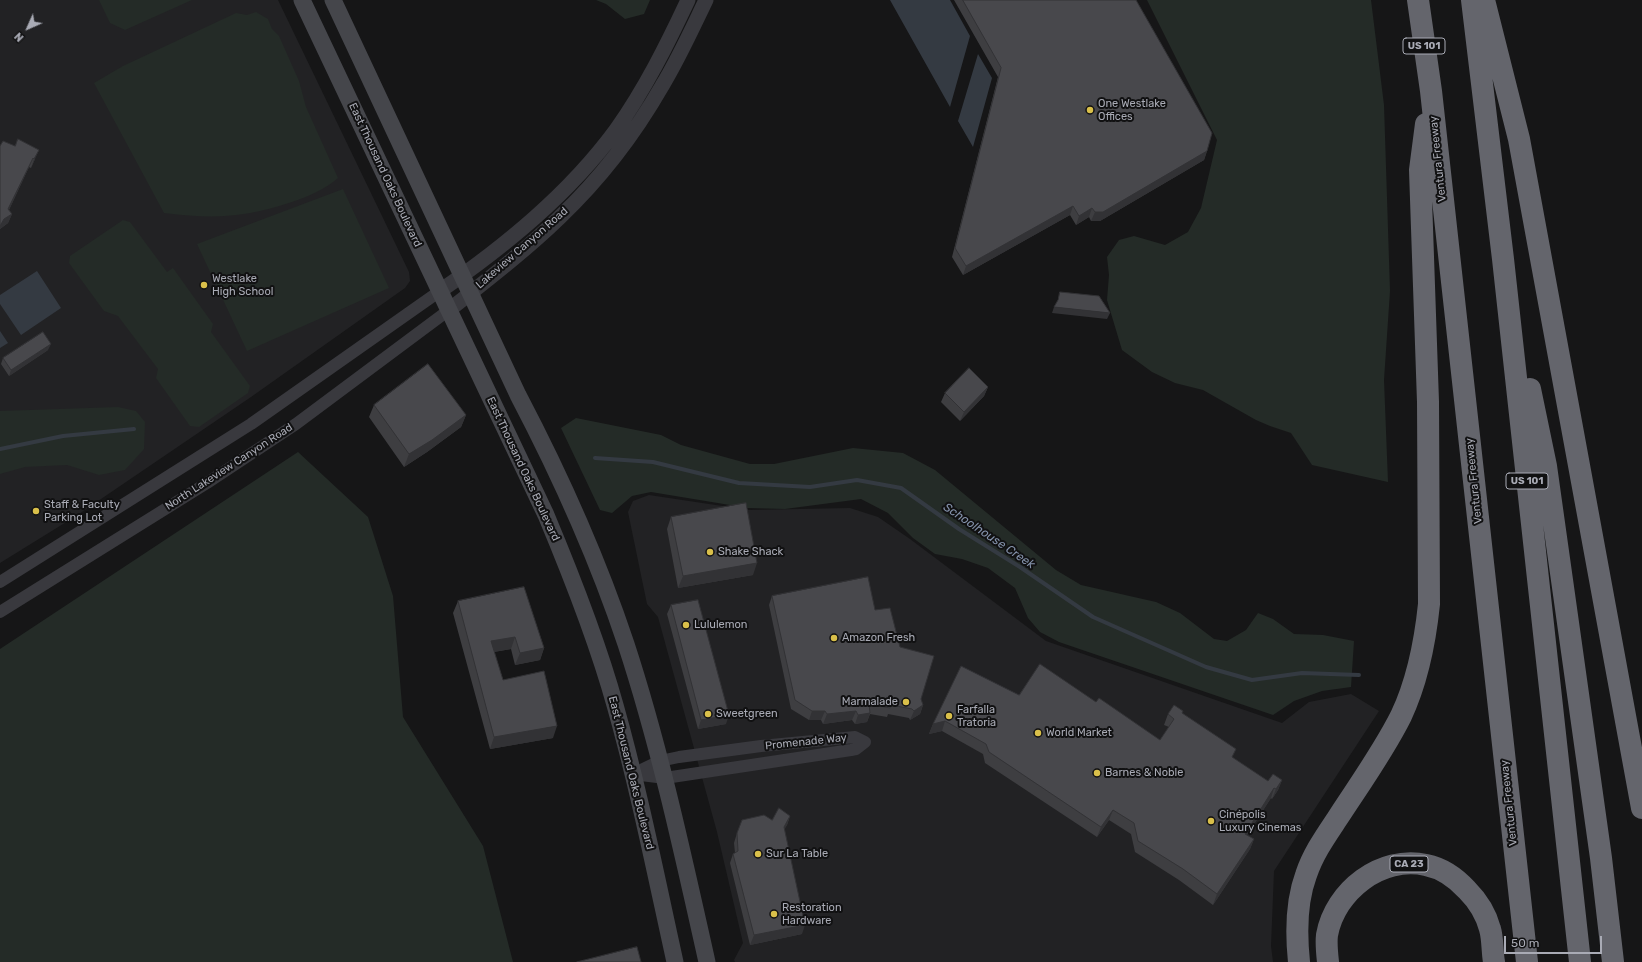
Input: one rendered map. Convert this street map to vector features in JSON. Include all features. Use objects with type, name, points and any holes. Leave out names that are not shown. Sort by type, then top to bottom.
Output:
[{"type":"highway","name":"Ventura Freeway","points":[[1418,0],[1431,91],[1526,962]]},
{"type":"highway","name":"US 101","points":[[1472,0],[1503,259],[1580,962]]},
{"type":"highway","points":[[1484,0],[1519,139],[1642,808]]},
{"type":"highway","points":[[1299,962],[1296,935],[1300,894],[1306,875],[1316,851],[1386,743],[1401,715],[1420,664],[1425,637],[1428,604],[1428,402],[1420,170],[1431,91]]},
{"type":"highway","points":[[1503,259],[1546,466],[1601,858],[1613,962]]},
{"type":"highway","name":"CA 23","points":[[1328,962],[1327,935],[1331,919],[1348,892],[1365,877],[1384,868],[1404,864],[1426,865],[1448,874],[1475,898],[1490,929],[1494,962]]},
{"type":"main road","name":"East Thousand Oaks Boulevard","points":[[302,0],[546,515],[573,578],[603,665],[633,774],[675,962]]},
{"type":"main road","points":[[333,0],[470,293],[576,512],[600,572],[625,642],[665,778],[707,962]]},
{"type":"street","name":"Lakeview Canyon Road","points":[[440,291],[526,226],[585,168],[606,143],[640,94],[652,74],[688,0]]},
{"type":"street","name":"Lakeview Canyon Road","points":[[449,310],[508,263],[561,216],[618,152],[662,87],[706,0]]},
{"type":"street","points":[[0,582],[251,424],[440,291]]},
{"type":"street","name":"North Lakeview Canyon Road","points":[[0,612],[207,483],[289,428],[449,310]]},
{"type":"street","name":"Promenade Way","points":[[855,737],[864,742],[856,749],[851,750],[665,778],[633,774],[660,761],[678,757],[746,748],[855,737]]},
{"type":"shaded area","name":"Westlake High School","points":[[0,0],[278,0],[409,272],[410,281],[405,288],[251,397],[76,516],[0,563]]},
{"type":"shaded area","points":[[99,0],[192,0],[125,30],[110,23]]},
{"type":"shaded area","points":[[596,0],[650,0],[644,14],[625,19],[606,4]]},
{"type":"shaded area","points":[[890,0],[950,0],[970,36],[950,107]]},
{"type":"shaded area","points":[[1147,0],[1371,0],[1384,105],[1390,291],[1384,380],[1388,482],[1312,465],[1291,433],[1256,420],[1203,390],[1175,383],[1152,372],[1122,350],[1107,300],[1109,275],[1107,257],[1119,240],[1134,236],[1165,245],[1188,232],[1201,208],[1217,140]]},
{"type":"shaded area","points":[[256,12],[268,19],[272,29],[279,36],[299,81],[306,107],[338,178],[310,195],[292,202],[259,211],[229,216],[198,216],[164,213],[94,83],[123,66],[236,13],[247,15]]},
{"type":"shaded area","points":[[978,54],[992,78],[973,147],[958,121]]},
{"type":"shaded area","points":[[343,189],[389,288],[247,351],[197,244]]},
{"type":"shaded area","points":[[123,220],[130,222],[167,272],[173,268],[213,324],[211,332],[250,386],[248,393],[199,427],[190,426],[156,378],[158,369],[118,316],[104,311],[69,263],[70,256]]},
{"type":"shaded area","points":[[37,271],[61,308],[21,335],[0,304],[0,295]]},
{"type":"shaded area","points":[[0,331],[8,343],[0,348]]},
{"type":"shaded area","points":[[118,407],[136,411],[145,422],[144,449],[125,470],[99,475],[67,465],[25,467],[0,474],[0,411]]},
{"type":"shaded area","points":[[576,418],[661,435],[681,445],[750,464],[774,464],[853,448],[903,453],[935,470],[1056,570],[1081,585],[1156,602],[1180,613],[1214,639],[1227,641],[1246,630],[1258,613],[1273,619],[1294,634],[1323,635],[1354,641],[1351,687],[1322,691],[1294,701],[1273,715],[1059,642],[1040,632],[1028,618],[1015,588],[988,568],[962,559],[935,554],[913,538],[888,513],[861,499],[785,509],[748,508],[651,492],[632,496],[612,513],[600,510],[561,428]]},
{"type":"shaded area","points":[[298,452],[368,517],[393,596],[403,717],[483,846],[513,962],[0,962],[0,649]]},
{"type":"shaded area","points":[[649,495],[749,510],[850,508],[878,517],[910,539],[1046,641],[1282,723],[1309,702],[1351,694],[1379,711],[1274,871],[1271,946],[1273,962],[735,962],[734,960],[743,943],[717,832],[658,617],[647,604],[628,512],[633,501]]},
{"type":"building","name":"One Westlake Offices","points":[[963,0],[1136,0],[1212,133],[1207,151],[1103,212],[1095,212],[1092,208],[1079,216],[1073,206],[966,266],[955,248],[1001,68]]},
{"type":"building","points":[[18,139],[39,150],[34,159],[33,158],[8,209],[12,214],[4,219],[0,226],[0,146],[3,141],[15,146]]},
{"type":"building","points":[[1060,292],[1099,296],[1110,313],[1054,307]]},
{"type":"building","points":[[43,332],[51,344],[11,370],[3,358]]},
{"type":"building","points":[[428,364],[466,415],[432,440],[409,454],[374,405]]},
{"type":"building","points":[[969,368],[988,387],[964,412],[945,393]]},
{"type":"building","name":"Shake Shack","points":[[746,503],[757,563],[683,576],[671,517]]},
{"type":"building","name":"Amazon Fresh","points":[[868,577],[875,610],[890,608],[900,647],[934,656],[921,699],[923,705],[914,711],[912,709],[891,705],[890,708],[869,704],[870,713],[858,715],[856,711],[827,714],[825,711],[812,711],[795,700],[772,596]]},
{"type":"building","points":[[524,587],[544,648],[520,653],[515,637],[491,641],[503,680],[544,671],[557,726],[494,737],[458,601]]},
{"type":"building","points":[[698,600],[729,715],[701,720],[671,605]]},
{"type":"building","points":[[1040,664],[1096,702],[1099,698],[1160,740],[1174,719],[1168,714],[1174,705],[1183,711],[1182,713],[1236,749],[1232,757],[1268,781],[1273,774],[1282,780],[1276,789],[1274,788],[1245,834],[1254,839],[1217,894],[1183,869],[1138,841],[1134,823],[1113,810],[1101,827],[989,752],[986,744],[945,721],[933,724],[961,666],[1019,695]]},
{"type":"building","points":[[779,808],[790,816],[784,827],[805,925],[754,935],[733,854],[738,851],[737,833],[742,820],[764,815],[772,820]]},
{"type":"building","points":[[637,947],[641,962],[577,962]]},
{"type":"waterway","name":"Schoolhouse Creek","points":[[0,449],[63,436],[134,429]]},
{"type":"waterway","name":"Schoolhouse Creek","points":[[595,458],[653,462],[739,483],[810,487],[857,480],[901,488],[959,529],[1020,567],[1093,617],[1206,667],[1252,680],[1302,673],[1359,675]]},
{"type":"place","name":"One Westlake Offices","points":[[1090,110]]},
{"type":"place","name":"Westlake High School","points":[[204,285]]},
{"type":"place","name":"Staff & Faculty Parking Lot","points":[[36,511]]},
{"type":"place","name":"Shake Shack","points":[[710,552]]},
{"type":"place","name":"Lululemon","points":[[686,625]]},
{"type":"place","name":"Amazon Fresh","points":[[834,638]]},
{"type":"place","name":"Marmalade","points":[[906,702]]},
{"type":"place","name":"Sweetgreen","points":[[708,714]]},
{"type":"place","name":"Farfalla Tratoria","points":[[949,716]]},
{"type":"place","name":"World Market","points":[[1038,733]]},
{"type":"place","name":"Barnes & Noble","points":[[1097,773]]},
{"type":"place","name":"Cinépolis Luxury Cinemas","points":[[1211,821]]},
{"type":"place","name":"Sur La Table","points":[[758,854]]},
{"type":"place","name":"Restoration Hardware","points":[[774,914]]}]
